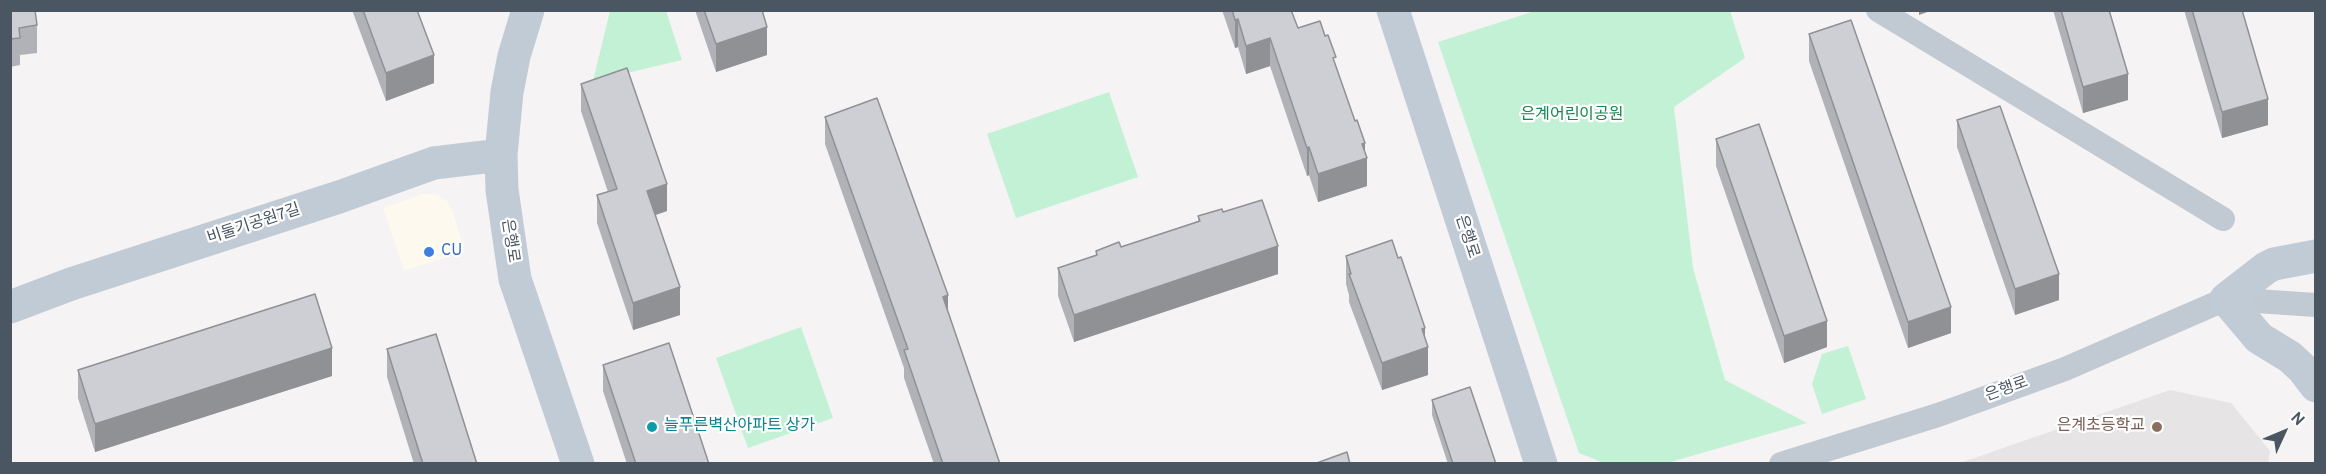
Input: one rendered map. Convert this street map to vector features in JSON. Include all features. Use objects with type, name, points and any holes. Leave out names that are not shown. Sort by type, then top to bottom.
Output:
[{"type":"street","name":"은행로","points":[[528,10],[514,56],[507,92],[501,155],[502,190],[515,279],[578,464]]},
{"type":"street","name":"은행로","points":[[1393,10],[1541,464]]},
{"type":"street","points":[[1878,10],[2223,219]]},
{"type":"street","name":"비둘기공원7길","points":[[10,307],[434,163],[501,155]]},
{"type":"street","points":[[2226,299],[2274,264],[2316,256]]},
{"type":"street","name":"은행로","points":[[1781,464],[1938,415],[2065,369],[2226,299]]},
{"type":"street","points":[[2226,299],[2316,305]]},
{"type":"street","points":[[2226,299],[2259,338],[2290,357],[2316,386]]},
{"type":"shaded area","points":[[423,194],[437,194],[447,201],[465,251],[404,271],[383,208]]},
{"type":"shaded area","name":"은계초등학교","points":[[2170,390],[2231,403],[2270,451],[2268,463],[1960,463]]},
{"type":"green space","points":[[610,11],[666,11],[682,60],[593,81]]},
{"type":"green space","name":"은계어린이공원","points":[[1535,11],[1730,11],[1745,58],[1674,107],[1693,268],[1725,380],[1807,423],[1667,463],[1604,463],[1579,453],[1438,42]]},
{"type":"green space","points":[[1109,92],[1138,177],[1016,218],[987,134]]},
{"type":"green space","points":[[801,327],[833,418],[748,448],[716,358]]},
{"type":"green space","points":[[1848,346],[1866,399],[1822,414],[1812,384],[1822,354]]},
{"type":"building","points":[[10,10],[35,10],[37,25],[19,28],[20,38],[10,39]]},
{"type":"building","points":[[363,10],[417,10],[434,55],[386,73]]},
{"type":"building","points":[[704,10],[762,10],[767,27],[716,44]]},
{"type":"building","points":[[1232,10],[1291,10],[1298,28],[1320,21],[1336,57],[1333,58],[1365,143],[1362,144],[1367,158],[1318,174],[1270,38],[1246,46],[1238,19],[1235,20]]},
{"type":"building","points":[[2061,10],[2109,10],[2128,74],[2083,87]]},
{"type":"building","points":[[2192,10],[2242,10],[2268,99],[2222,112]]},
{"type":"building","points":[[1851,20],[1951,307],[1908,322],[1809,34]]},
{"type":"building","points":[[627,68],[667,184],[647,191],[680,287],[633,303],[597,195],[617,189],[581,84]]},
{"type":"building","points":[[877,98],[948,295],[943,297],[1000,464],[943,464],[904,350],[908,349],[825,117]]},
{"type":"building","points":[[2000,106],[2059,274],[2015,289],[1957,120]]},
{"type":"building","points":[[1759,124],[1827,321],[1784,336],[1716,139]]},
{"type":"building","points":[[1262,200],[1278,246],[1074,315],[1058,268],[1097,255],[1096,251],[1119,242],[1121,247],[1200,221],[1198,216],[1222,209],[1223,212]]},
{"type":"building","points":[[1392,240],[1398,258],[1401,257],[1425,328],[1422,329],[1428,347],[1382,363],[1349,274],[1351,274],[1346,256]]},
{"type":"building","points":[[315,294],[332,348],[95,424],[78,370]]},
{"type":"building","points":[[436,334],[477,464],[423,464],[387,349]]},
{"type":"building","name":"늘푸른벽산아파트 상가","points":[[669,343],[709,464],[636,464],[603,365]]},
{"type":"building","points":[[1470,387],[1496,464],[1453,464],[1432,400]]},
{"type":"building","points":[[1347,452],[1350,464],[1314,464]]},
{"type":"place","name":"CU","points":[[429,252]]},
{"type":"place","name":"늘푸른벽산아파트 상가","points":[[652,427]]},
{"type":"place","name":"은계초등학교","points":[[2157,427]]}]
